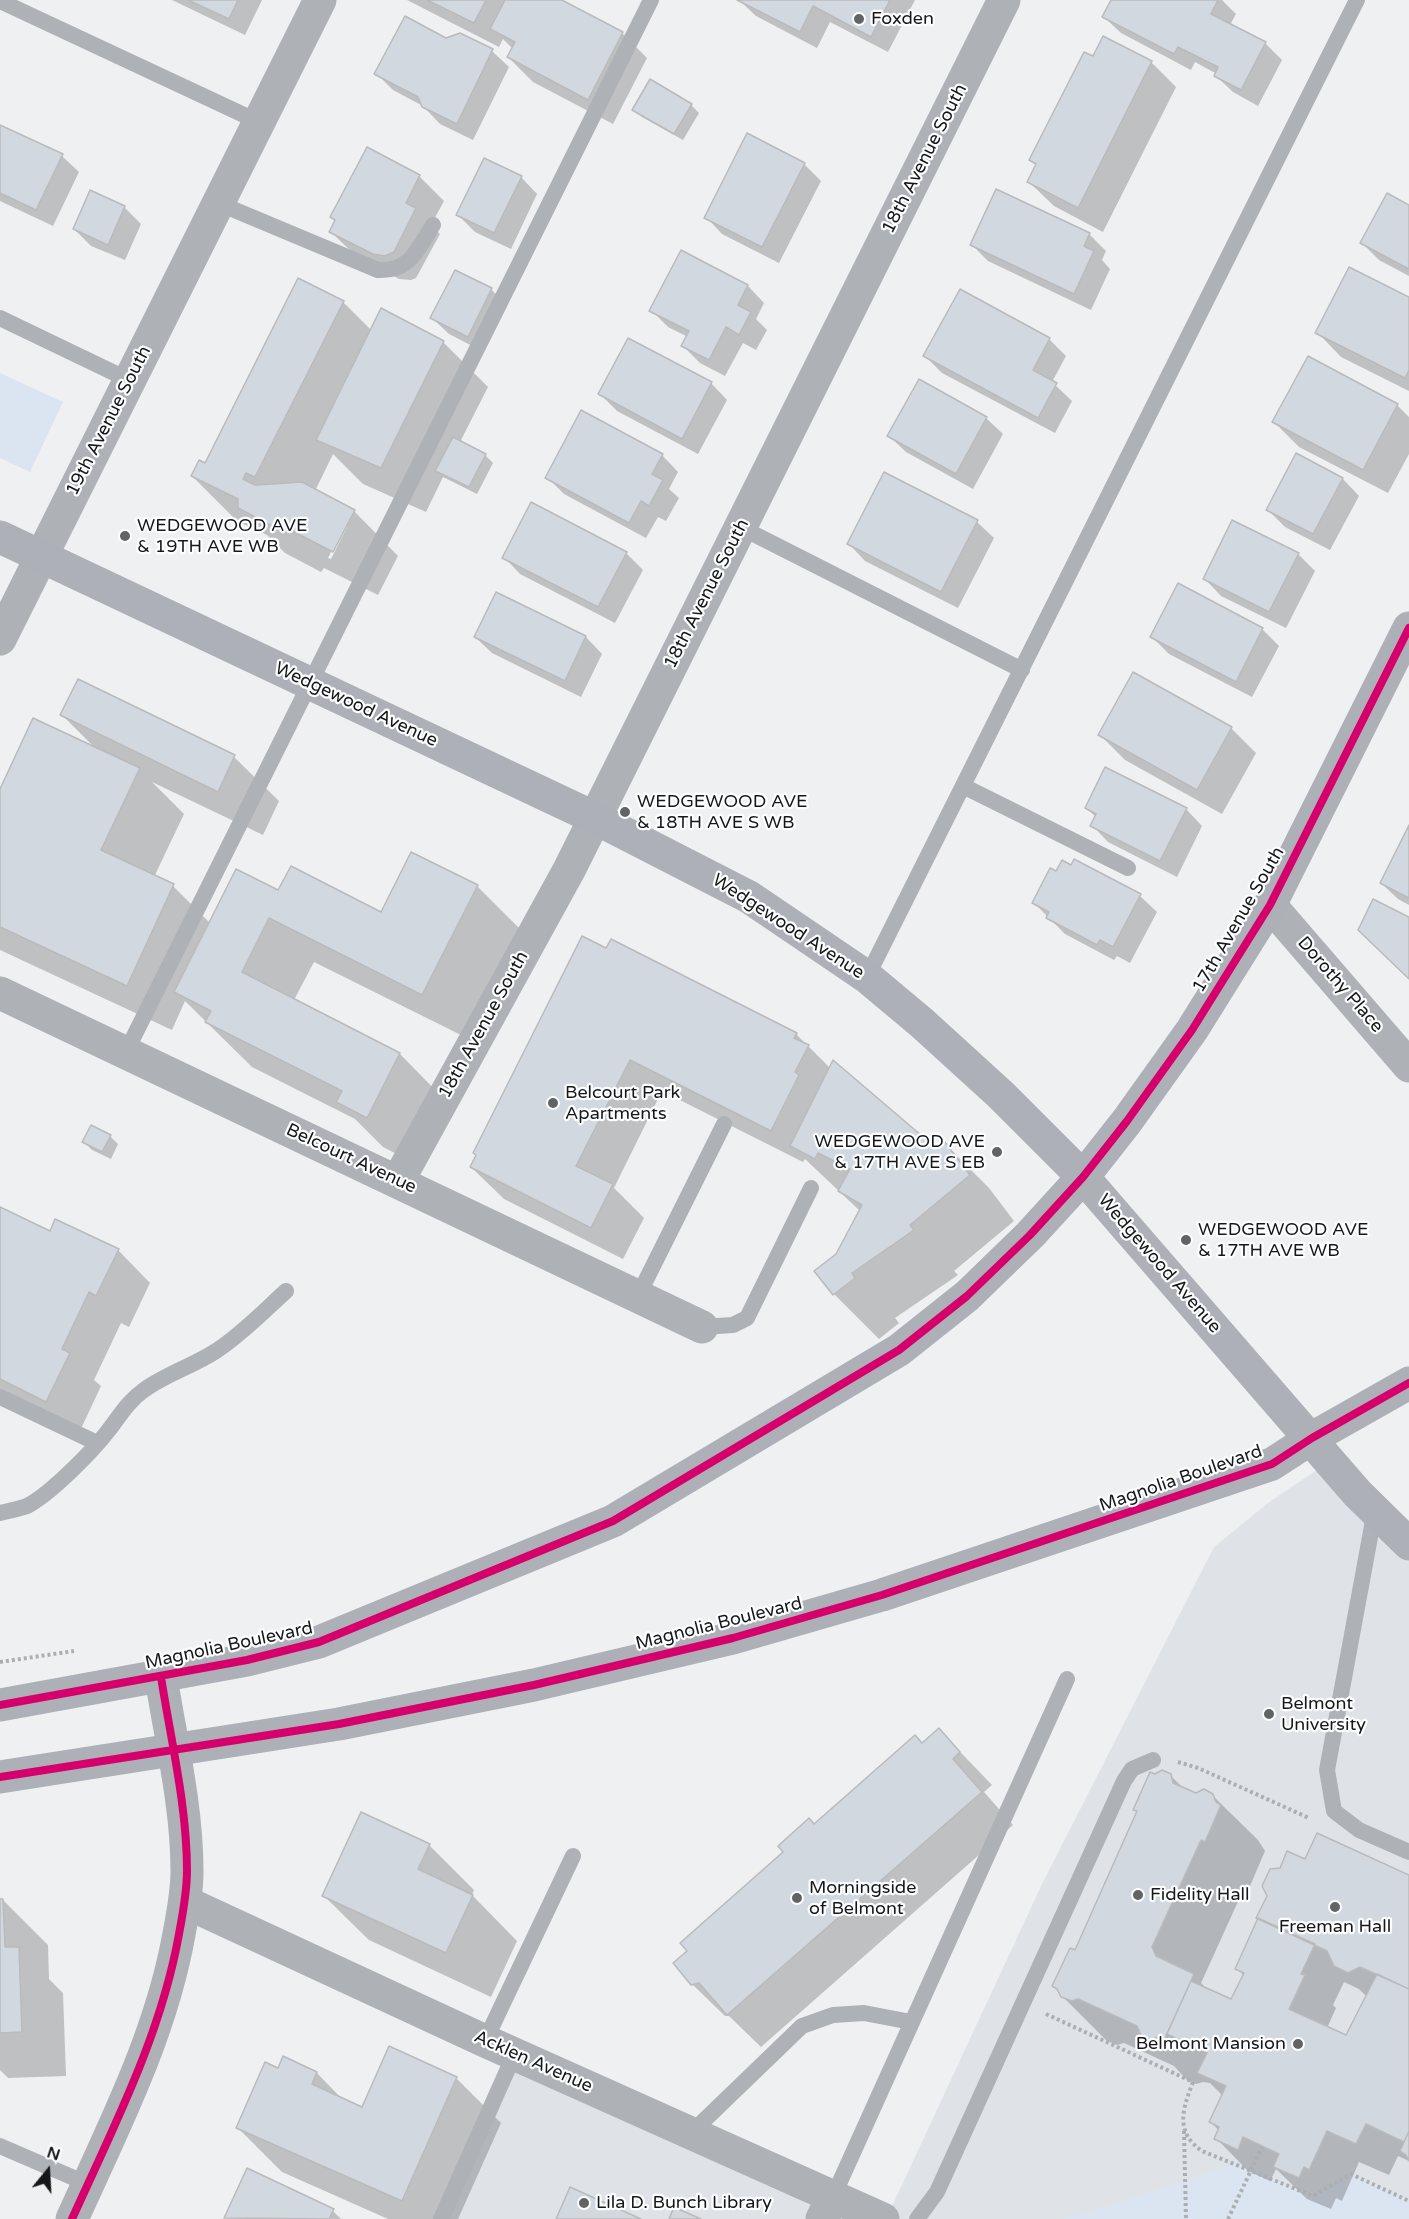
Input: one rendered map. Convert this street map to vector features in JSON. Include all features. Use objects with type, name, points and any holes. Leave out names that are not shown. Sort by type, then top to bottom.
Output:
[{"type":"main road","name":"Wedgewood Avenue","points":[[0,537],[595,818],[749,897],[867,977],[922,1023],[992,1087],[1083,1177],[1312,1438],[1357,1493],[1409,1544]]},
{"type":"main road","name":"17th Avenue South","points":[[1083,1177],[1127,1121],[1192,1030],[1270,904],[1409,628]]},
{"type":"main road","name":"Magnolia Boulevard","points":[[0,1705],[247,1660],[319,1642],[614,1521],[899,1350],[967,1296],[1030,1235],[1083,1177]]},
{"type":"main road","name":"Magnolia Boulevard","points":[[0,1777],[362,1719],[534,1685],[733,1638],[882,1595],[1272,1464],[1312,1438],[1409,1383]]},
{"type":"street","name":"19th Avenue South","points":[[0,639],[320,0]]},
{"type":"street","name":"18th Avenue South","points":[[398,1181],[564,880],[1004,0]]},
{"type":"street","name":"Dorothy Place","points":[[1270,904],[1409,1066]]},
{"type":"street","name":"Belcourt Avenue","points":[[0,993],[702,1328]]},
{"type":"street","points":[[72,2219],[132,2087],[157,2020],[174,1960],[185,1902],[187,1872],[185,1829],[160,1677]]},
{"type":"street","name":"Acklen Avenue","points":[[185,1902],[691,2133],[827,2208],[883,2219]]},
{"type":"lane","points":[[126,1052],[651,0]]},
{"type":"lane","points":[[867,977],[1357,0]]},
{"type":"lane","points":[[0,1],[259,122]]},
{"type":"lane","points":[[218,203],[378,270],[397,268],[406,264],[433,225]]},
{"type":"lane","points":[[0,318],[129,380]]},
{"type":"lane","points":[[740,527],[1022,670]]},
{"type":"lane","points":[[963,786],[1128,868]]},
{"type":"lane","points":[[638,1296],[723,1124]]},
{"type":"lane","points":[[702,1328],[733,1325],[747,1318],[812,1188]]},
{"type":"lane","points":[[0,1513],[27,1506],[66,1475],[97,1443],[126,1406],[142,1391],[158,1380],[215,1352],[286,1291]]},
{"type":"lane","points":[[0,1397],[97,1443]]},
{"type":"lane","points":[[1375,1510],[1327,1770],[1334,1811],[1359,1830],[1409,1852]]},
{"type":"lane","points":[[827,2208],[1067,1679]]},
{"type":"lane","points":[[917,2219],[937,2192],[1124,1781],[1132,1769],[1153,1760]]},
{"type":"lane","points":[[486,2041],[573,1856]]},
{"type":"lane","points":[[691,2133],[802,2026],[833,2015],[864,2013],[912,2022]]},
{"type":"lane","points":[[441,2219],[515,2053]]},
{"type":"lane","points":[[0,2146],[88,2184]]},
{"type":"path","points":[[0,1662],[74,1651]]},
{"type":"path","points":[[1153,1760],[1184,1763],[1314,1821]]},
{"type":"path","points":[[1024,2004],[1193,2082],[1183,2106],[1182,2115],[1186,2219]]},
{"type":"path","points":[[1184,2127],[1189,2138],[1202,2151],[1252,2169],[1313,2196],[1351,2174],[1409,2201]]},
{"type":"path","points":[[1228,2219],[1262,2147]]},
{"type":"shaded area","points":[[0,373],[63,402],[30,472],[0,458]]},
{"type":"shaded area","name":"Belmont University","points":[[1330,1461],[1409,1540],[1409,2219],[886,2219],[1043,1882],[1214,1547],[1268,1503]]},
{"type":"shaded area","points":[[515,2053],[883,2219],[442,2219]]},
{"type":"shaded area","points":[[1237,2163],[1313,2196],[1351,2174],[1409,2201],[1409,2219],[1062,2219],[1094,2211]]},
{"type":"building","points":[[188,0],[238,0],[229,19]]},
{"type":"building","points":[[427,0],[486,0],[474,23]]},
{"type":"building","points":[[505,0],[562,0],[623,32],[588,100],[507,57],[515,42],[490,29]]},
{"type":"building","name":"Foxden","points":[[737,0],[890,0],[871,37],[813,6],[800,32]]},
{"type":"building","points":[[1111,0],[1218,0],[1211,14],[1266,42],[1241,90],[1214,76],[1218,67],[1178,47],[1174,54],[1102,17]]},
{"type":"building","points":[[405,16],[446,38],[460,33],[493,49],[457,124],[422,107],[418,97],[374,74]]},
{"type":"building","points":[[1103,36],[1152,61],[1078,208],[1027,182],[1036,164],[1029,160],[1084,52],[1093,56]]},
{"type":"building","points":[[650,79],[692,104],[674,134],[632,110]]},
{"type":"building","points":[[0,125],[63,154],[36,210],[0,193]]},
{"type":"building","points":[[747,133],[805,163],[762,247],[704,218]]},
{"type":"building","points":[[367,147],[420,175],[406,203],[416,208],[394,252],[385,256],[373,254],[329,232],[335,220],[330,217]]},
{"type":"building","points":[[484,158],[522,176],[494,233],[456,215]]},
{"type":"building","points":[[996,189],[1090,233],[1084,246],[1094,251],[1074,294],[970,245]]},
{"type":"building","points":[[90,190],[125,206],[108,245],[73,229]]},
{"type":"building","points":[[1387,193],[1409,205],[1409,269],[1360,243]]},
{"type":"building","points":[[681,250],[748,285],[738,305],[751,312],[739,335],[726,327],[709,360],[681,346],[689,331],[649,311]]},
{"type":"building","points":[[1349,267],[1409,297],[1409,370],[1405,378],[1315,333]]},
{"type":"building","points":[[455,270],[492,288],[468,337],[430,318]]},
{"type":"building","points":[[298,278],[344,301],[255,477],[246,473],[243,479],[255,485],[302,482],[355,510],[333,552],[279,524],[276,528],[238,508],[238,499],[191,476],[199,460],[205,463]]},
{"type":"building","points":[[960,289],[1050,338],[1033,370],[1057,383],[1038,418],[923,356]]},
{"type":"building","points":[[381,308],[444,341],[381,468],[316,440]]},
{"type":"building","points":[[628,338],[712,382],[682,439],[598,394]]},
{"type":"building","points":[[1308,356],[1398,404],[1363,470],[1272,422]]},
{"type":"building","points":[[919,379],[987,417],[956,474],[887,436]]},
{"type":"building","points":[[581,410],[663,454],[652,474],[663,480],[649,506],[641,501],[629,523],[545,478]]},
{"type":"building","points":[[453,437],[486,454],[469,487],[435,471]]},
{"type":"building","points":[[1296,453],[1343,478],[1313,534],[1266,510]]},
{"type":"building","points":[[884,472],[978,520],[941,592],[847,544]]},
{"type":"building","points":[[531,502],[627,552],[598,607],[502,558]]},
{"type":"building","points":[[1232,520],[1299,553],[1269,612],[1203,579]]},
{"type":"building","points":[[1178,583],[1263,628],[1236,682],[1150,637]]},
{"type":"building","points":[[496,592],[586,636],[565,681],[474,637]]},
{"type":"building","points":[[1133,672],[1232,727],[1197,790],[1098,735]]},
{"type":"building","points":[[78,679],[235,755],[218,792],[60,715]]},
{"type":"building","points":[[33,718],[140,768],[101,850],[174,884],[127,986],[0,927],[0,789]]},
{"type":"building","points":[[1105,767],[1187,808],[1160,861],[1090,826],[1096,814],[1085,808]]},
{"type":"building","points":[[1409,825],[1409,898],[1380,883]]},
{"type":"building","points":[[411,852],[478,885],[422,995],[269,918],[242,972],[400,1053],[367,1118],[336,1102],[342,1091],[205,1022],[211,1011],[174,992],[236,869],[278,890],[291,866],[381,912]]},
{"type":"building","points":[[1074,859],[1141,894],[1113,947],[1100,940],[1097,945],[1046,918],[1049,912],[1032,903],[1050,868],[1056,871],[1062,860],[1071,865]]},
{"type":"building","points":[[1373,899],[1409,917],[1409,979],[1358,930]]},
{"type":"building","name":"Belcourt Park Apartments","points":[[582,936],[606,948],[611,939],[797,1033],[794,1038],[809,1045],[795,1072],[799,1075],[771,1131],[630,1060],[576,1166],[613,1184],[591,1228],[470,1167],[476,1155],[473,1153]]},
{"type":"building","points":[[833,1060],[935,1147],[944,1141],[970,1175],[910,1225],[914,1230],[852,1273],[855,1278],[833,1295],[814,1271],[836,1254],[862,1205],[838,1191],[850,1169],[818,1153],[815,1159],[790,1146]]},
{"type":"building","points":[[91,1125],[111,1135],[102,1152],[82,1142]]},
{"type":"building","points":[[0,1207],[50,1231],[55,1219],[119,1249],[96,1296],[89,1292],[62,1349],[70,1353],[46,1402],[0,1379]]},
{"type":"building","name":"Morningside of Belmont","points":[[939,1728],[960,1752],[953,1759],[982,1792],[727,2015],[699,1983],[691,1985],[673,1963],[687,1951],[680,1943],[783,1852],[778,1846],[809,1818],[814,1824],[915,1735],[922,1743]]},
{"type":"building","name":"Fidelity Hall","points":[[1162,1770],[1171,1774],[1173,1783],[1196,1793],[1204,1789],[1213,1794],[1216,1802],[1221,1805],[1205,1842],[1201,1840],[1152,1947],[1156,1956],[1194,1974],[1164,2040],[1157,2037],[1150,2040],[1141,2035],[1137,2026],[1078,1999],[1072,2001],[1061,1997],[1057,1989],[1052,1986],[1070,1948],[1075,1950],[1137,1811],[1133,1810],[1150,1772],[1155,1774]]},
{"type":"building","points":[[361,1812],[430,1844],[418,1869],[473,1895],[446,1953],[322,1896]]},
{"type":"building","name":"Freeman Hall","points":[[1317,1833],[1409,1875],[1409,1989],[1360,1967],[1348,1973],[1334,1966],[1327,1951],[1256,1918],[1267,1896],[1262,1886],[1270,1869],[1280,1868],[1287,1851],[1305,1859]]},
{"type":"building","points":[[0,1899],[3,1899],[5,1947],[19,1947],[22,2032],[0,2033]]},
{"type":"building","name":"Belmont Mansion","points":[[1258,1918],[1315,1944],[1301,1974],[1305,1975],[1289,2009],[1346,2035],[1377,1974],[1409,1989],[1409,2131],[1404,2142],[1366,2124],[1356,2144],[1327,2131],[1309,2170],[1304,2167],[1299,2178],[1273,2167],[1279,2154],[1243,2137],[1238,2150],[1214,2139],[1219,2127],[1209,2122],[1226,2086],[1197,2073],[1207,2053],[1167,2034],[1191,1981],[1231,1999],[1244,1973],[1235,1969]]},
{"type":"building","points":[[389,2046],[457,2077],[402,2201],[236,2128],[265,2062],[278,2068],[283,2056],[317,2072],[312,2084],[362,2107]]},
{"type":"building","points":[[1409,2131],[1409,2161],[1400,2151]]},
{"type":"building","points":[[247,2168],[334,2209],[329,2219],[224,2218]]},
{"type":"building","name":"Lila D. Bunch Library","points":[[570,2187],[641,2219],[556,2219]]},
{"type":"building","name":"Lila D. Bunch Library","points":[[674,2207],[701,2219],[669,2219]]},
{"type":"cycle path","points":[[0,1705],[247,1660],[319,1642],[613,1521],[899,1350],[967,1296],[1030,1235],[1083,1177],[1127,1121],[1192,1030],[1270,905],[1409,628]]},
{"type":"cycle path","points":[[0,1777],[339,1724],[534,1685],[733,1638],[882,1595],[1272,1464],[1312,1438],[1409,1383]]},
{"type":"cycle path","points":[[72,2219],[120,2115],[161,2008],[183,1910],[187,1871],[184,1822],[161,1677]]},
{"type":"place","name":"Foxden","points":[[859,19]]},
{"type":"place","name":"WEDGEWOOD AVE & 19TH AVE WB","points":[[125,536]]},
{"type":"place","name":"WEDGEWOOD AVE & 18TH AVE S WB","points":[[625,812]]},
{"type":"place","name":"Belcourt Park Apartments","points":[[553,1103]]},
{"type":"place","name":"WEDGEWOOD AVE & 17TH AVE S EB","points":[[997,1152]]},
{"type":"place","name":"WEDGEWOOD AVE & 17TH AVE WB","points":[[1186,1240]]},
{"type":"place","name":"Belmont University","points":[[1269,1714]]},
{"type":"place","name":"Fidelity Hall","points":[[1138,1895]]},
{"type":"place","name":"Morningside of Belmont","points":[[797,1898]]},
{"type":"place","name":"Freeman Hall","points":[[1335,1907]]},
{"type":"place","name":"Belmont Mansion","points":[[1298,2044]]},
{"type":"place","name":"Lila D. Bunch Library","points":[[584,2203]]}]
